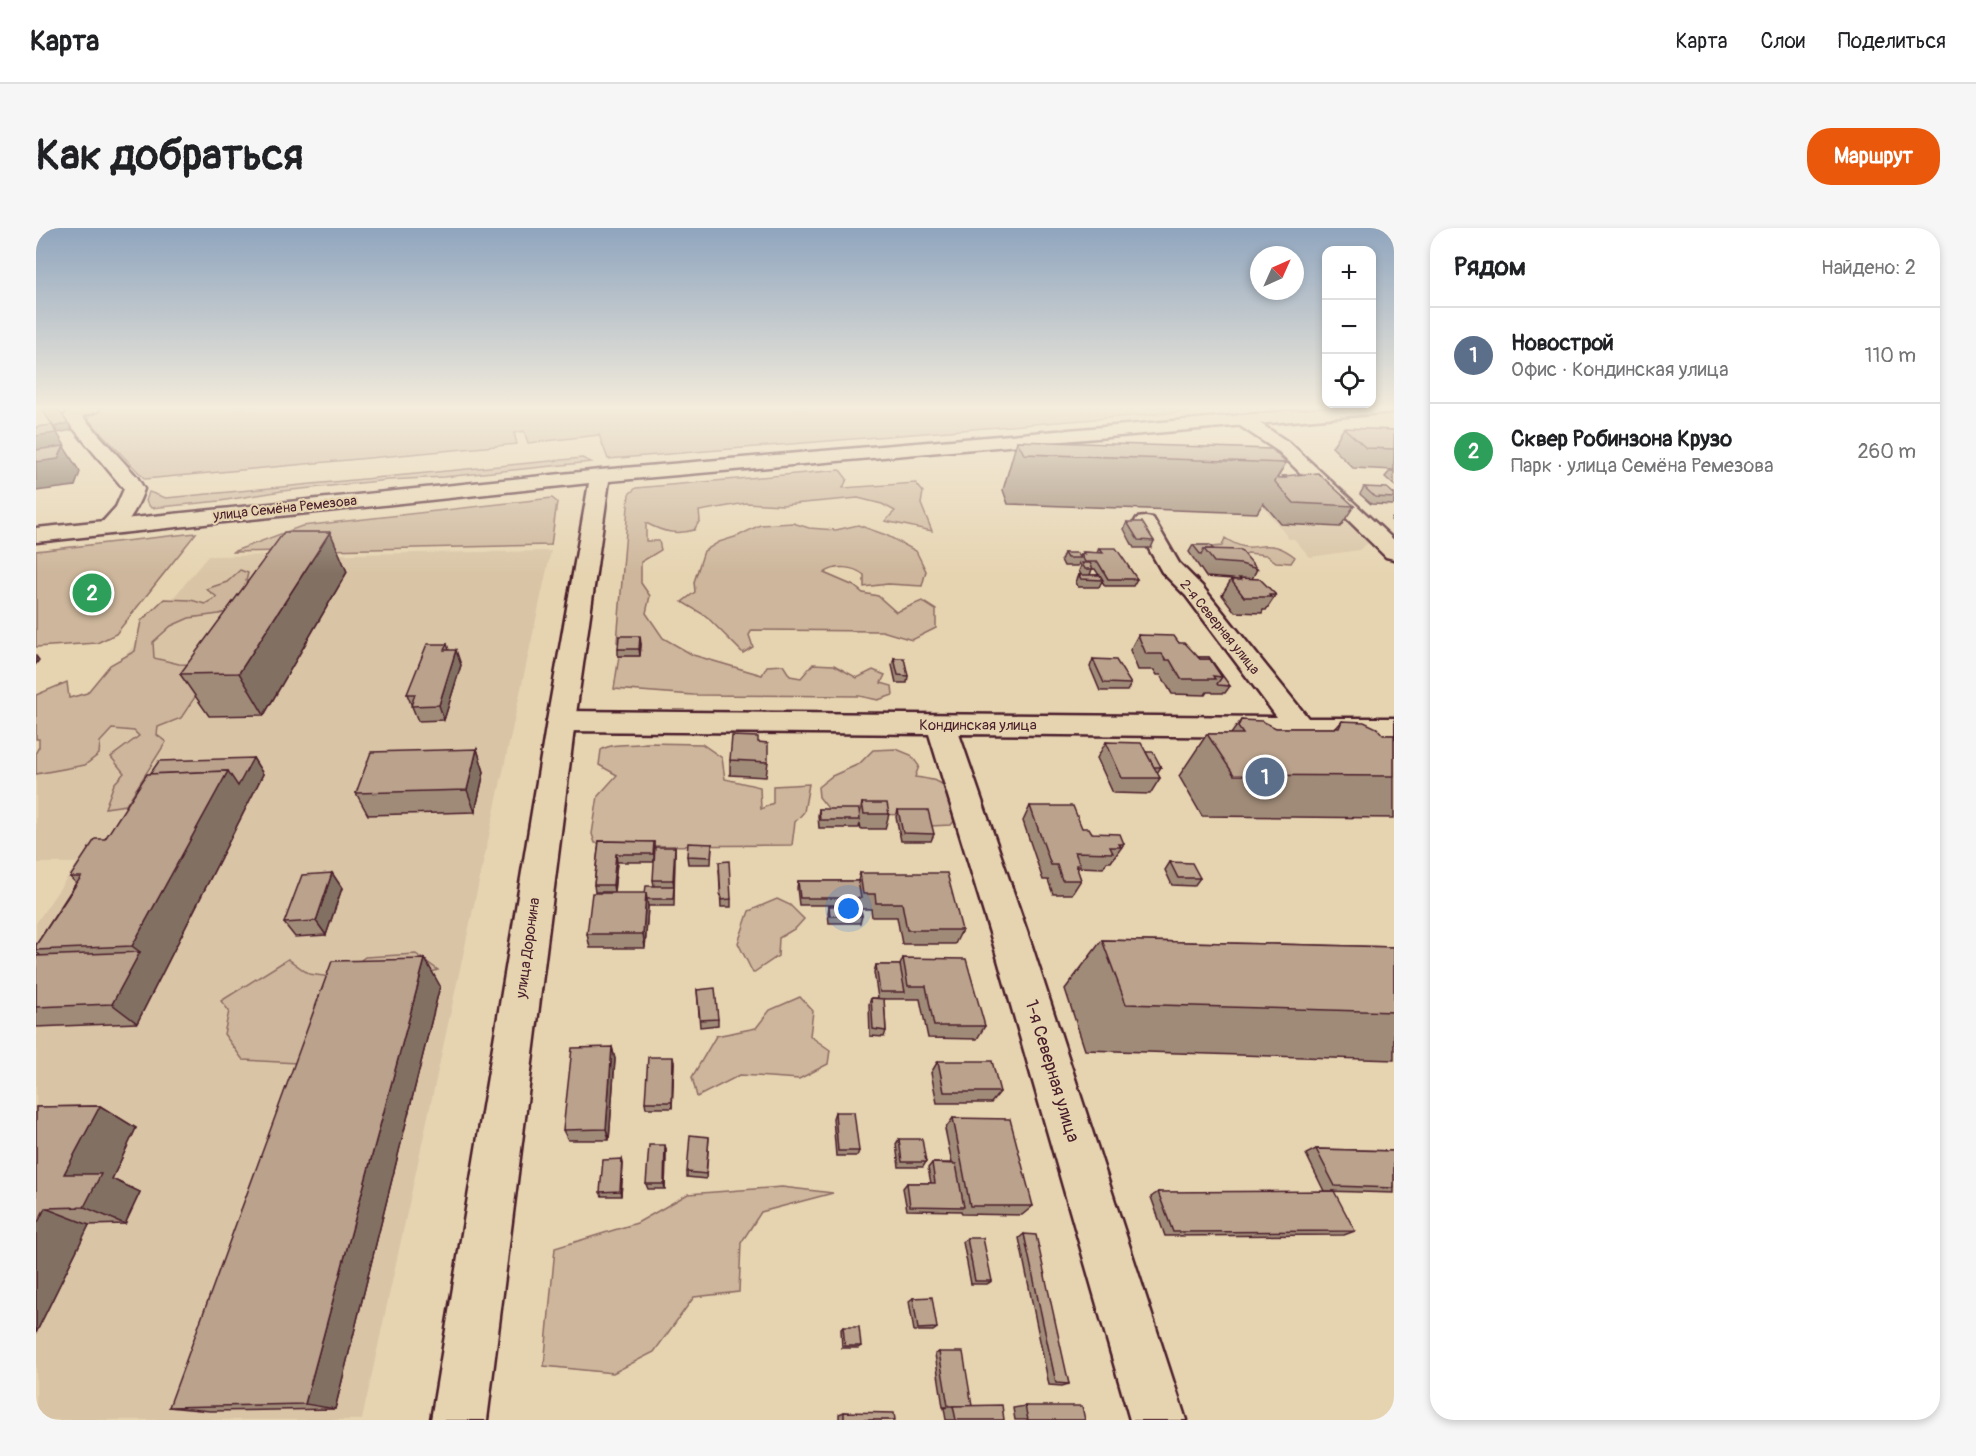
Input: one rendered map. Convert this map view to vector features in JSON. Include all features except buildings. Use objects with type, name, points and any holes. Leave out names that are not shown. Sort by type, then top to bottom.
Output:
[{"type":"main road","points":[[109,527],[131,501],[134,489],[114,463]]},
{"type":"main road","name":"улица Семёна Ремезова","points":[[36,535],[600,476],[754,463]]},
{"type":"main road","points":[[1300,463],[1394,552]]},
{"type":"main road","name":"улица Доронина","points":[[459,1420],[561,721],[600,476]]},
{"type":"main road","name":"2-я Северная улица","points":[[1145,524],[1170,567],[1194,591],[1300,727]]},
{"type":"main road","name":"Кондинская улица","points":[[561,721],[1394,728]]},
{"type":"main road","name":"1-я Северная улица","points":[[940,724],[1013,946],[1158,1420]]},
{"type":"shaded area","points":[[129,463],[319,463],[145,479]]},
{"type":"shaded area","points":[[534,463],[585,463],[282,491],[220,501],[151,508],[146,501],[149,492],[166,498]]},
{"type":"shaded area","points":[[840,470],[847,479],[843,488],[916,483],[923,492],[921,504],[932,531],[885,521],[895,511],[882,504],[858,498],[782,505],[746,503],[699,511],[700,520],[694,530],[681,532],[658,529],[646,523],[646,541],[659,541],[661,550],[641,562],[641,583],[650,596],[646,613],[663,638],[693,655],[762,675],[767,666],[783,665],[790,676],[801,678],[813,664],[834,665],[857,678],[873,670],[885,675],[881,683],[892,686],[893,695],[878,700],[859,696],[693,695],[614,689],[619,656],[639,656],[641,644],[617,642],[629,494],[636,488]]},
{"type":"shaded area","points":[[1249,488],[1318,490],[1371,541],[1359,550],[1310,557],[1294,539],[1289,539]]},
{"type":"shaded area","points":[[552,498],[557,502],[551,545],[232,552],[302,526]]},
{"type":"shaded area","points":[[793,523],[809,528],[836,530],[858,525],[886,535],[916,551],[926,571],[922,586],[888,584],[864,587],[864,575],[850,568],[839,568],[824,573],[854,586],[863,593],[878,596],[896,612],[922,601],[936,610],[936,628],[912,640],[882,631],[752,630],[749,635],[753,647],[743,653],[706,616],[682,602],[695,592],[694,582],[704,551],[719,542],[760,525]]},
{"type":"shaded area","points":[[196,533],[116,634],[97,643],[36,647],[36,551]]},
{"type":"shaded area","points":[[1225,538],[1242,546],[1277,547],[1295,557],[1291,563],[1276,562],[1266,555],[1209,551],[1212,547],[1222,546]]},
{"type":"shaded area","points":[[551,551],[362,1420],[36,1420],[36,1333],[136,1128],[36,1129],[36,923],[77,863],[36,863],[36,763],[208,556]]},
{"type":"shaded area","points":[[240,570],[248,573],[246,581],[262,583],[256,604],[219,614],[189,618],[171,626],[153,642],[154,658],[179,664],[208,665],[209,676],[181,718],[158,727],[157,735],[166,742],[126,805],[105,808],[114,784],[124,773],[111,757],[139,736],[134,731],[112,729],[100,742],[99,754],[85,765],[36,774],[36,752],[39,739],[36,739],[36,695],[67,682],[69,698],[87,693],[110,665],[135,651],[141,621],[164,599],[191,600],[205,604],[217,597],[206,589],[227,582]]},
{"type":"shaded area","points":[[702,744],[722,758],[725,779],[760,787],[761,809],[773,803],[773,786],[809,784],[804,812],[795,822],[792,845],[633,846],[595,843],[592,834],[598,796],[617,775],[599,765],[601,750],[617,745]]},
{"type":"shaded area","points":[[896,749],[911,755],[919,766],[915,777],[934,780],[949,791],[959,815],[951,825],[930,826],[926,816],[831,812],[819,797],[818,787],[832,776],[859,764],[873,750]]},
{"type":"shaded area","points":[[777,899],[790,905],[804,919],[796,928],[779,938],[778,956],[753,973],[738,943],[749,911]]},
{"type":"shaded area","points":[[416,954],[438,970],[418,976],[297,1063],[243,1060],[224,1034],[229,1011],[221,1001],[288,959],[309,974],[338,978],[365,957]]},
{"type":"shaded area","points":[[800,997],[813,1011],[810,1036],[830,1050],[828,1064],[799,1079],[740,1075],[697,1097],[692,1077],[716,1036],[756,1028],[770,1010]]},
{"type":"shaded area","points":[[782,1187],[833,1193],[761,1212],[741,1243],[739,1292],[694,1297],[654,1352],[613,1373],[544,1366],[555,1248],[637,1223],[688,1194]]},
{"type":"place","name":"Сквер Робинзона Крузо","points":[[92,593]]},
{"type":"place","name":"Новострой","points":[[1265,777]]}]
